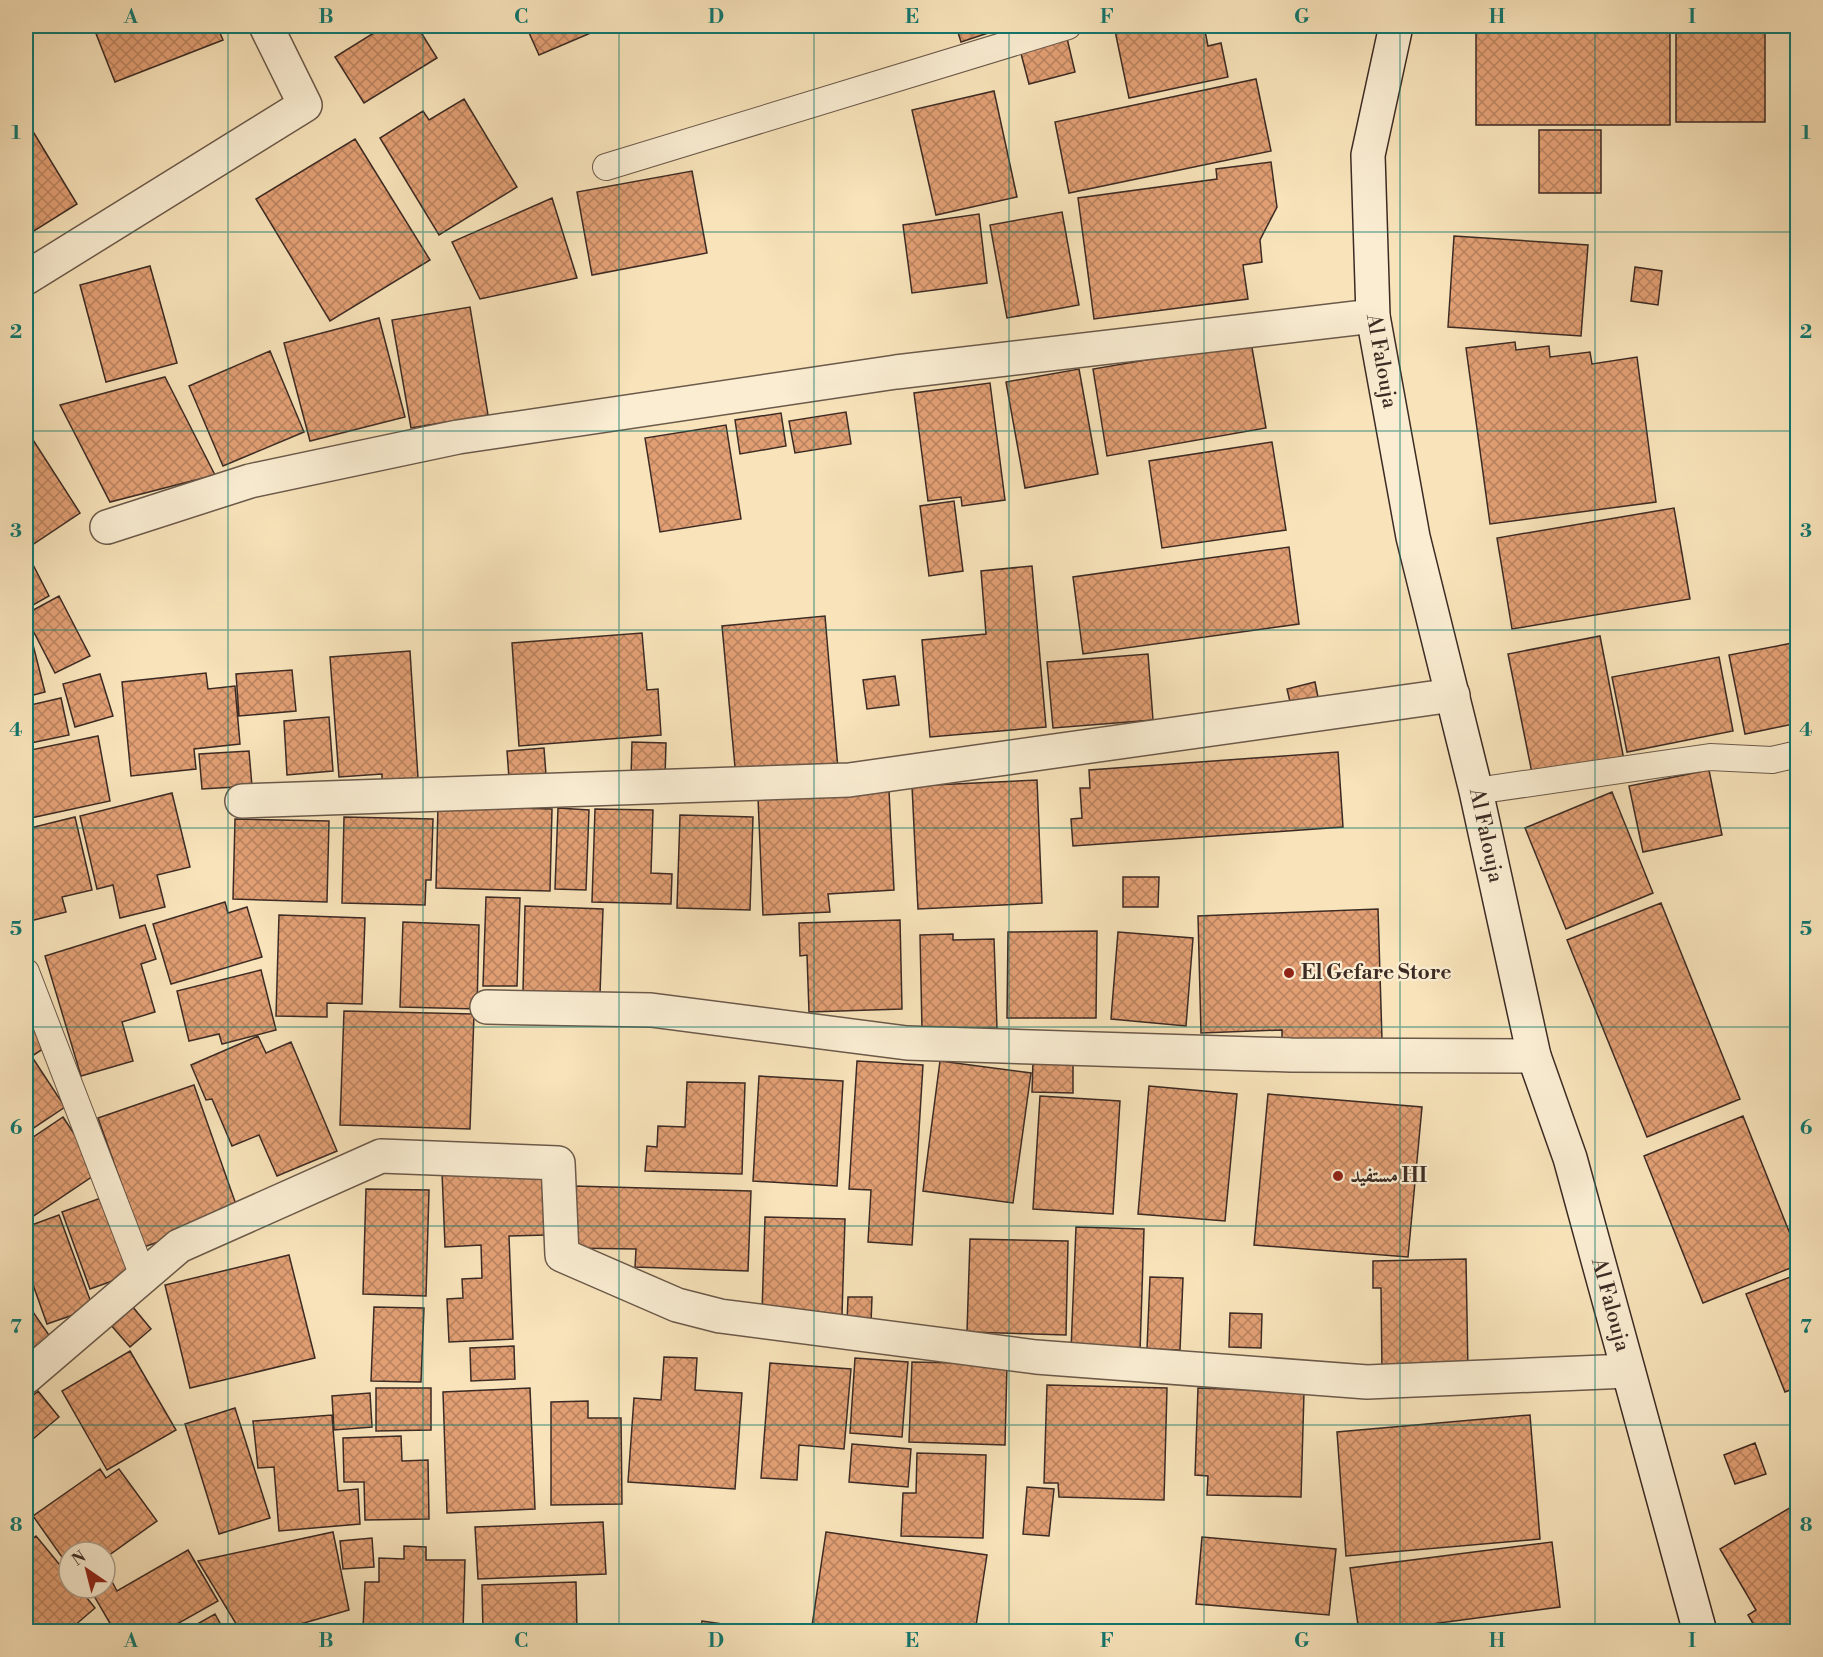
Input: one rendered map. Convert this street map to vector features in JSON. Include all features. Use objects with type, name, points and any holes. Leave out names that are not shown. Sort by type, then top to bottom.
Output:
[{"type":"street","points":[[26,278],[305,105],[266,26]]},
{"type":"street","name":"Al Falouja","points":[[1396,26],[1368,155],[1373,316],[1413,537],[1476,791],[1534,1056],[1570,1158],[1700,1632]]},
{"type":"street","points":[[107,527],[250,481],[458,437],[896,372],[1373,316]]},
{"type":"street","points":[[242,801],[849,780],[1453,695]]},
{"type":"street","points":[[487,1007],[651,1010],[907,1043],[1291,1055],[1534,1056]]},
{"type":"street","points":[[26,1377],[179,1246],[381,1156],[558,1163],[562,1255],[677,1305],[720,1316],[1036,1358],[1367,1382],[1629,1371]]},
{"type":"lane","points":[[606,168],[1068,26]]},
{"type":"lane","points":[[1476,791],[1710,757],[1772,760],[1797,754]]},
{"type":"lane","points":[[26,972],[143,1276]]},
{"type":"building","points":[[93,26],[217,26],[223,40],[115,82]]},
{"type":"building","points":[[385,26],[417,26],[437,58],[364,103],[335,57]]},
{"type":"building","points":[[526,26],[607,26],[539,55]]},
{"type":"building","points":[[956,26],[1009,26],[961,42]]},
{"type":"building","points":[[1114,26],[1204,26],[1208,46],[1221,43],[1228,77],[1129,98]]},
{"type":"building","points":[[1476,26],[1670,26],[1670,125],[1476,125]]},
{"type":"building","points":[[1676,26],[1765,26],[1765,122],[1676,122]]},
{"type":"building","points":[[1066,34],[1075,72],[1029,84],[1019,46]]},
{"type":"building","points":[[1256,79],[1271,151],[1069,193],[1055,122]]},
{"type":"building","points":[[994,91],[1017,197],[936,215],[912,110]]},
{"type":"building","points":[[464,99],[517,187],[439,235],[380,138],[423,111],[429,120]]},
{"type":"building","points":[[26,120],[77,204],[26,236]]},
{"type":"building","points":[[1539,130],[1601,130],[1601,193],[1539,193]]},
{"type":"building","points":[[355,139],[430,260],[330,321],[256,199]]},
{"type":"building","points":[[1271,162],[1277,207],[1260,240],[1262,262],[1243,265],[1248,299],[1094,319],[1078,198],[1217,179],[1216,169]]},
{"type":"building","points":[[692,171],[707,253],[592,275],[577,192]]},
{"type":"building","points":[[552,198],[577,278],[480,299],[452,242]]},
{"type":"building","points":[[1062,212],[1079,305],[1007,318],[990,225]]},
{"type":"building","points":[[979,214],[987,283],[912,293],[903,225]]},
{"type":"building","points":[[1454,236],[1588,245],[1581,336],[1448,327]]},
{"type":"building","points":[[150,266],[177,363],[106,382],[80,285]]},
{"type":"building","points":[[1635,267],[1662,271],[1658,305],[1631,301]]},
{"type":"building","points":[[470,307],[488,415],[411,428],[392,320]]},
{"type":"building","points":[[379,318],[405,417],[310,441],[284,343]]},
{"type":"building","points":[[1251,342],[1266,428],[1107,456],[1093,369]]},
{"type":"building","points":[[1515,342],[1516,350],[1549,346],[1550,357],[1590,352],[1592,364],[1637,357],[1656,502],[1490,524],[1466,348]]},
{"type":"building","points":[[270,351],[304,432],[223,466],[189,386]]},
{"type":"building","points":[[1079,369],[1098,474],[1025,488],[1006,382]]},
{"type":"building","points":[[165,377],[215,475],[110,502],[60,405]]},
{"type":"building","points":[[990,383],[1005,500],[962,506],[961,497],[928,501],[914,393]]},
{"type":"building","points":[[846,412],[851,444],[795,453],[789,421]]},
{"type":"building","points":[[781,413],[786,446],[740,454],[735,420]]},
{"type":"building","points":[[726,425],[741,519],[660,532],[645,438]]},
{"type":"building","points":[[26,429],[80,513],[26,549]]},
{"type":"building","points":[[1272,442],[1286,530],[1162,548],[1149,461]]},
{"type":"building","points":[[954,501],[963,571],[929,576],[920,506]]},
{"type":"building","points":[[1674,508],[1690,599],[1512,629],[1497,538]]},
{"type":"building","points":[[1289,547],[1299,624],[1083,654],[1073,577]]},
{"type":"building","points":[[28,555],[49,596],[26,609],[26,557]]},
{"type":"building","points":[[1032,566],[1046,727],[930,737],[922,640],[986,634],[981,571]]},
{"type":"building","points":[[59,596],[90,656],[55,673],[26,614]]},
{"type":"building","points":[[825,616],[838,769],[736,778],[722,626]]},
{"type":"building","points":[[642,633],[647,690],[658,689],[661,735],[519,746],[512,643]]},
{"type":"building","points":[[1600,636],[1624,760],[1533,778],[1508,654]]},
{"type":"building","points":[[31,637],[45,692],[26,697],[26,639]]},
{"type":"building","points":[[1798,642],[1798,723],[1745,734],[1729,655]]},
{"type":"building","points":[[410,651],[418,778],[382,780],[382,774],[339,777],[330,657]]},
{"type":"building","points":[[1148,654],[1153,720],[1053,728],[1047,662]]},
{"type":"building","points":[[1719,657],[1733,731],[1627,752],[1612,677]]},
{"type":"building","points":[[292,670],[296,711],[239,716],[236,674]]},
{"type":"building","points":[[206,673],[208,689],[235,686],[240,744],[194,749],[196,769],[131,776],[122,682]]},
{"type":"building","points":[[100,674],[113,716],[75,727],[63,684]]},
{"type":"building","points":[[895,676],[899,705],[867,709],[863,680]]},
{"type":"building","points":[[1315,682],[1320,707],[1293,714],[1287,689]]},
{"type":"building","points":[[61,698],[69,735],[26,744],[26,706]]},
{"type":"building","points":[[329,717],[333,771],[287,775],[284,721]]},
{"type":"building","points":[[98,736],[110,801],[26,819],[26,751]]},
{"type":"building","points":[[632,742],[666,743],[665,778],[631,777]]},
{"type":"building","points":[[544,748],[546,775],[509,778],[507,751]]},
{"type":"building","points":[[249,751],[252,786],[202,789],[199,754]]},
{"type":"building","points":[[1338,752],[1343,827],[1073,846],[1071,819],[1082,818],[1080,788],[1090,788],[1089,770]]},
{"type":"building","points":[[1709,770],[1722,835],[1643,852],[1629,786]]},
{"type":"building","points":[[1037,780],[1042,903],[918,909],[912,786]]},
{"type":"building","points":[[889,791],[894,890],[828,894],[830,912],[763,915],[758,798]]},
{"type":"building","points":[[1612,792],[1653,893],[1566,929],[1525,828]]},
{"type":"building","points":[[172,793],[190,867],[157,875],[165,907],[120,918],[113,885],[97,889],[80,816]]},
{"type":"building","points":[[438,806],[552,809],[550,891],[436,888]]},
{"type":"building","points":[[558,808],[589,810],[586,890],[555,889]]},
{"type":"building","points":[[595,809],[653,810],[651,873],[672,874],[671,904],[592,902]]},
{"type":"building","points":[[680,815],[753,817],[750,910],[677,908]]},
{"type":"building","points":[[75,817],[92,890],[62,897],[66,912],[26,922],[26,829]]},
{"type":"building","points":[[344,817],[433,819],[431,880],[426,880],[425,905],[342,903]]},
{"type":"building","points":[[235,819],[329,821],[327,902],[233,899]]},
{"type":"building","points":[[1123,877],[1159,877],[1158,907],[1123,907]]},
{"type":"building","points":[[486,897],[520,898],[517,986],[483,986]]},
{"type":"building","points":[[225,902],[228,913],[247,907],[262,957],[171,984],[153,924]]},
{"type":"building","points":[[1661,903],[1740,1099],[1647,1137],[1567,940]]},
{"type":"building","points":[[525,906],[603,909],[600,994],[523,991]]},
{"type":"building","name":"El Gefare Store","points":[[1378,909],[1382,1040],[1282,1044],[1282,1030],[1201,1033],[1198,916]]},
{"type":"building","points":[[279,915],[365,918],[362,1004],[327,1003],[327,1017],[276,1016]]},
{"type":"building","points":[[900,920],[902,1009],[809,1012],[807,955],[800,956],[799,923]]},
{"type":"building","points":[[403,922],[479,925],[477,1009],[400,1007]]},
{"type":"building","points":[[145,925],[156,959],[141,964],[155,1012],[122,1022],[133,1061],[81,1076],[45,956]]},
{"type":"building","points":[[1097,931],[1096,1018],[1007,1018],[1008,932]]},
{"type":"building","points":[[1118,932],[1193,938],[1186,1026],[1111,1019]]},
{"type":"building","points":[[953,934],[953,940],[994,939],[997,1028],[922,1030],[920,935]]},
{"type":"building","points":[[261,970],[276,1030],[222,1044],[219,1034],[189,1041],[177,991]]},
{"type":"building","points":[[26,1008],[49,1045],[26,1060]]},
{"type":"building","points":[[344,1011],[474,1014],[470,1129],[340,1125]]},
{"type":"building","points":[[258,1036],[266,1053],[291,1042],[337,1151],[277,1176],[259,1135],[232,1146],[212,1099],[206,1100],[191,1065]]},
{"type":"building","points":[[34,1060],[65,1107],[26,1133],[26,1065]]},
{"type":"building","points":[[857,1061],[923,1065],[912,1245],[868,1242],[871,1190],[849,1189]]},
{"type":"building","points":[[940,1061],[1031,1073],[1013,1203],[923,1191]]},
{"type":"building","points":[[1033,1061],[1073,1061],[1073,1093],[1032,1092]]},
{"type":"building","points":[[759,1076],[843,1081],[837,1186],[753,1181]]},
{"type":"building","points":[[687,1082],[745,1083],[742,1174],[645,1171],[647,1146],[657,1147],[658,1126],[685,1127]]},
{"type":"building","points":[[194,1085],[239,1213],[144,1247],[98,1118]]},
{"type":"building","points":[[1149,1086],[1237,1094],[1225,1221],[1138,1214]]},
{"type":"building","name":"مستفيد HI","points":[[1268,1094],[1422,1107],[1408,1257],[1254,1245]]},
{"type":"building","points":[[1040,1096],[1120,1101],[1113,1214],[1033,1209]]},
{"type":"building","points":[[1743,1116],[1798,1254],[1798,1265],[1703,1303],[1644,1156]]},
{"type":"building","points":[[63,1117],[99,1172],[26,1221],[26,1142]]},
{"type":"building","points":[[545,1168],[547,1235],[509,1236],[513,1339],[449,1342],[447,1299],[463,1298],[462,1279],[482,1278],[481,1245],[445,1247],[442,1172]]},
{"type":"building","points":[[574,1186],[751,1191],[748,1271],[635,1267],[636,1249],[571,1248]]},
{"type":"building","points":[[366,1189],[429,1190],[426,1296],[363,1294]]},
{"type":"building","points":[[101,1198],[129,1275],[90,1289],[62,1212]]},
{"type":"building","points":[[59,1215],[93,1308],[47,1324],[26,1265],[26,1227]]},
{"type":"building","points":[[765,1217],[845,1219],[842,1315],[762,1313]]},
{"type":"building","points":[[1076,1227],[1144,1229],[1140,1352],[1071,1350]]},
{"type":"building","points":[[970,1239],[1068,1241],[1066,1335],[967,1332]]},
{"type":"building","points":[[289,1255],[315,1358],[190,1388],[165,1285]]},
{"type":"building","points":[[1466,1259],[1468,1372],[1382,1373],[1381,1288],[1373,1288],[1373,1261]]},
{"type":"building","points":[[1798,1274],[1798,1387],[1785,1392],[1746,1294]]},
{"type":"building","points":[[1150,1277],[1183,1278],[1180,1350],[1147,1349]]},
{"type":"building","points":[[848,1297],[872,1297],[871,1323],[847,1322]]},
{"type":"building","points":[[26,1302],[51,1338],[26,1355]]},
{"type":"building","points":[[132,1306],[151,1329],[130,1347],[110,1324]]},
{"type":"building","points":[[374,1307],[424,1308],[421,1382],[371,1381]]},
{"type":"building","points":[[1230,1313],[1262,1314],[1261,1348],[1229,1347]]},
{"type":"building","points":[[514,1346],[515,1379],[471,1381],[470,1348]]},
{"type":"building","points":[[130,1351],[176,1430],[107,1470],[62,1391]]},
{"type":"building","points":[[664,1357],[697,1358],[695,1390],[742,1393],[735,1489],[628,1482],[634,1398],[661,1400]]},
{"type":"building","points":[[855,1358],[908,1362],[902,1437],[850,1433]]},
{"type":"building","points":[[912,1362],[1007,1364],[1005,1445],[909,1442]]},
{"type":"building","points":[[770,1363],[851,1369],[844,1449],[799,1445],[797,1480],[761,1478]]},
{"type":"building","points":[[1047,1385],[1167,1388],[1164,1500],[1059,1497],[1058,1483],[1044,1483]]},
{"type":"building","points":[[376,1388],[431,1388],[431,1430],[376,1431]]},
{"type":"building","points":[[530,1388],[535,1509],[447,1513],[443,1392]]},
{"type":"building","points":[[1198,1388],[1304,1392],[1301,1497],[1207,1495],[1208,1476],[1195,1475]]},
{"type":"building","points":[[38,1391],[59,1417],[26,1445],[26,1402]]},
{"type":"building","points":[[370,1393],[372,1427],[334,1430],[332,1396]]},
{"type":"building","points":[[588,1401],[588,1418],[621,1418],[622,1504],[551,1505],[551,1402]]},
{"type":"building","points":[[235,1408],[270,1518],[219,1534],[185,1424]]},
{"type":"building","points":[[332,1415],[338,1491],[358,1489],[360,1524],[279,1531],[274,1467],[258,1468],[253,1421]]},
{"type":"building","points":[[1530,1415],[1540,1539],[1346,1556],[1337,1432]]},
{"type":"building","points":[[401,1436],[402,1461],[428,1460],[429,1519],[365,1520],[364,1482],[344,1482],[343,1438]]},
{"type":"building","points":[[1755,1443],[1766,1474],[1735,1484],[1724,1455]]},
{"type":"building","points":[[852,1444],[911,1449],[908,1487],[849,1482]]},
{"type":"building","points":[[917,1453],[986,1455],[983,1538],[901,1536],[903,1493],[916,1493]]},
{"type":"building","points":[[100,1469],[106,1478],[119,1469],[157,1521],[117,1549],[117,1540],[57,1540],[57,1550],[33,1516]]},
{"type":"building","points":[[1027,1487],[1054,1489],[1049,1536],[1023,1534]]},
{"type":"building","points":[[1798,1503],[1798,1632],[1758,1632],[1748,1615],[1756,1610],[1720,1549]]},
{"type":"building","points":[[603,1522],[606,1574],[478,1579],[475,1527]]},
{"type":"building","points":[[333,1532],[349,1610],[273,1632],[241,1632],[198,1561]]},
{"type":"building","points":[[826,1532],[987,1555],[975,1632],[850,1632],[812,1626]]},
{"type":"building","points":[[36,1536],[57,1561],[57,1600],[89,1600],[95,1608],[67,1632],[33,1632],[26,1623],[26,1544]]},
{"type":"building","points":[[1202,1537],[1336,1549],[1329,1615],[1196,1604]]},
{"type":"building","points":[[372,1538],[374,1567],[343,1569],[340,1541]]},
{"type":"building","points":[[1552,1542],[1560,1607],[1359,1632],[1350,1568]]},
{"type":"building","points":[[404,1546],[426,1547],[426,1560],[465,1560],[463,1632],[363,1630],[365,1582],[379,1582],[379,1558],[404,1559]]},
{"type":"building","points":[[188,1550],[218,1601],[168,1629],[169,1632],[115,1632],[96,1600],[117,1600],[117,1591]]},
{"type":"building","points":[[576,1582],[577,1632],[483,1632],[482,1585]]},
{"type":"building","points":[[215,1614],[225,1632],[183,1632]]},
{"type":"building","points":[[702,1621],[778,1632],[700,1632]]},
{"type":"building","points":[[1576,1626],[1577,1632],[1508,1632],[1508,1629]]},
{"type":"place","name":"El Gefare Store","points":[[1289,973]]},
{"type":"place","name":"مستفيد HI","points":[[1338,1176]]}]
